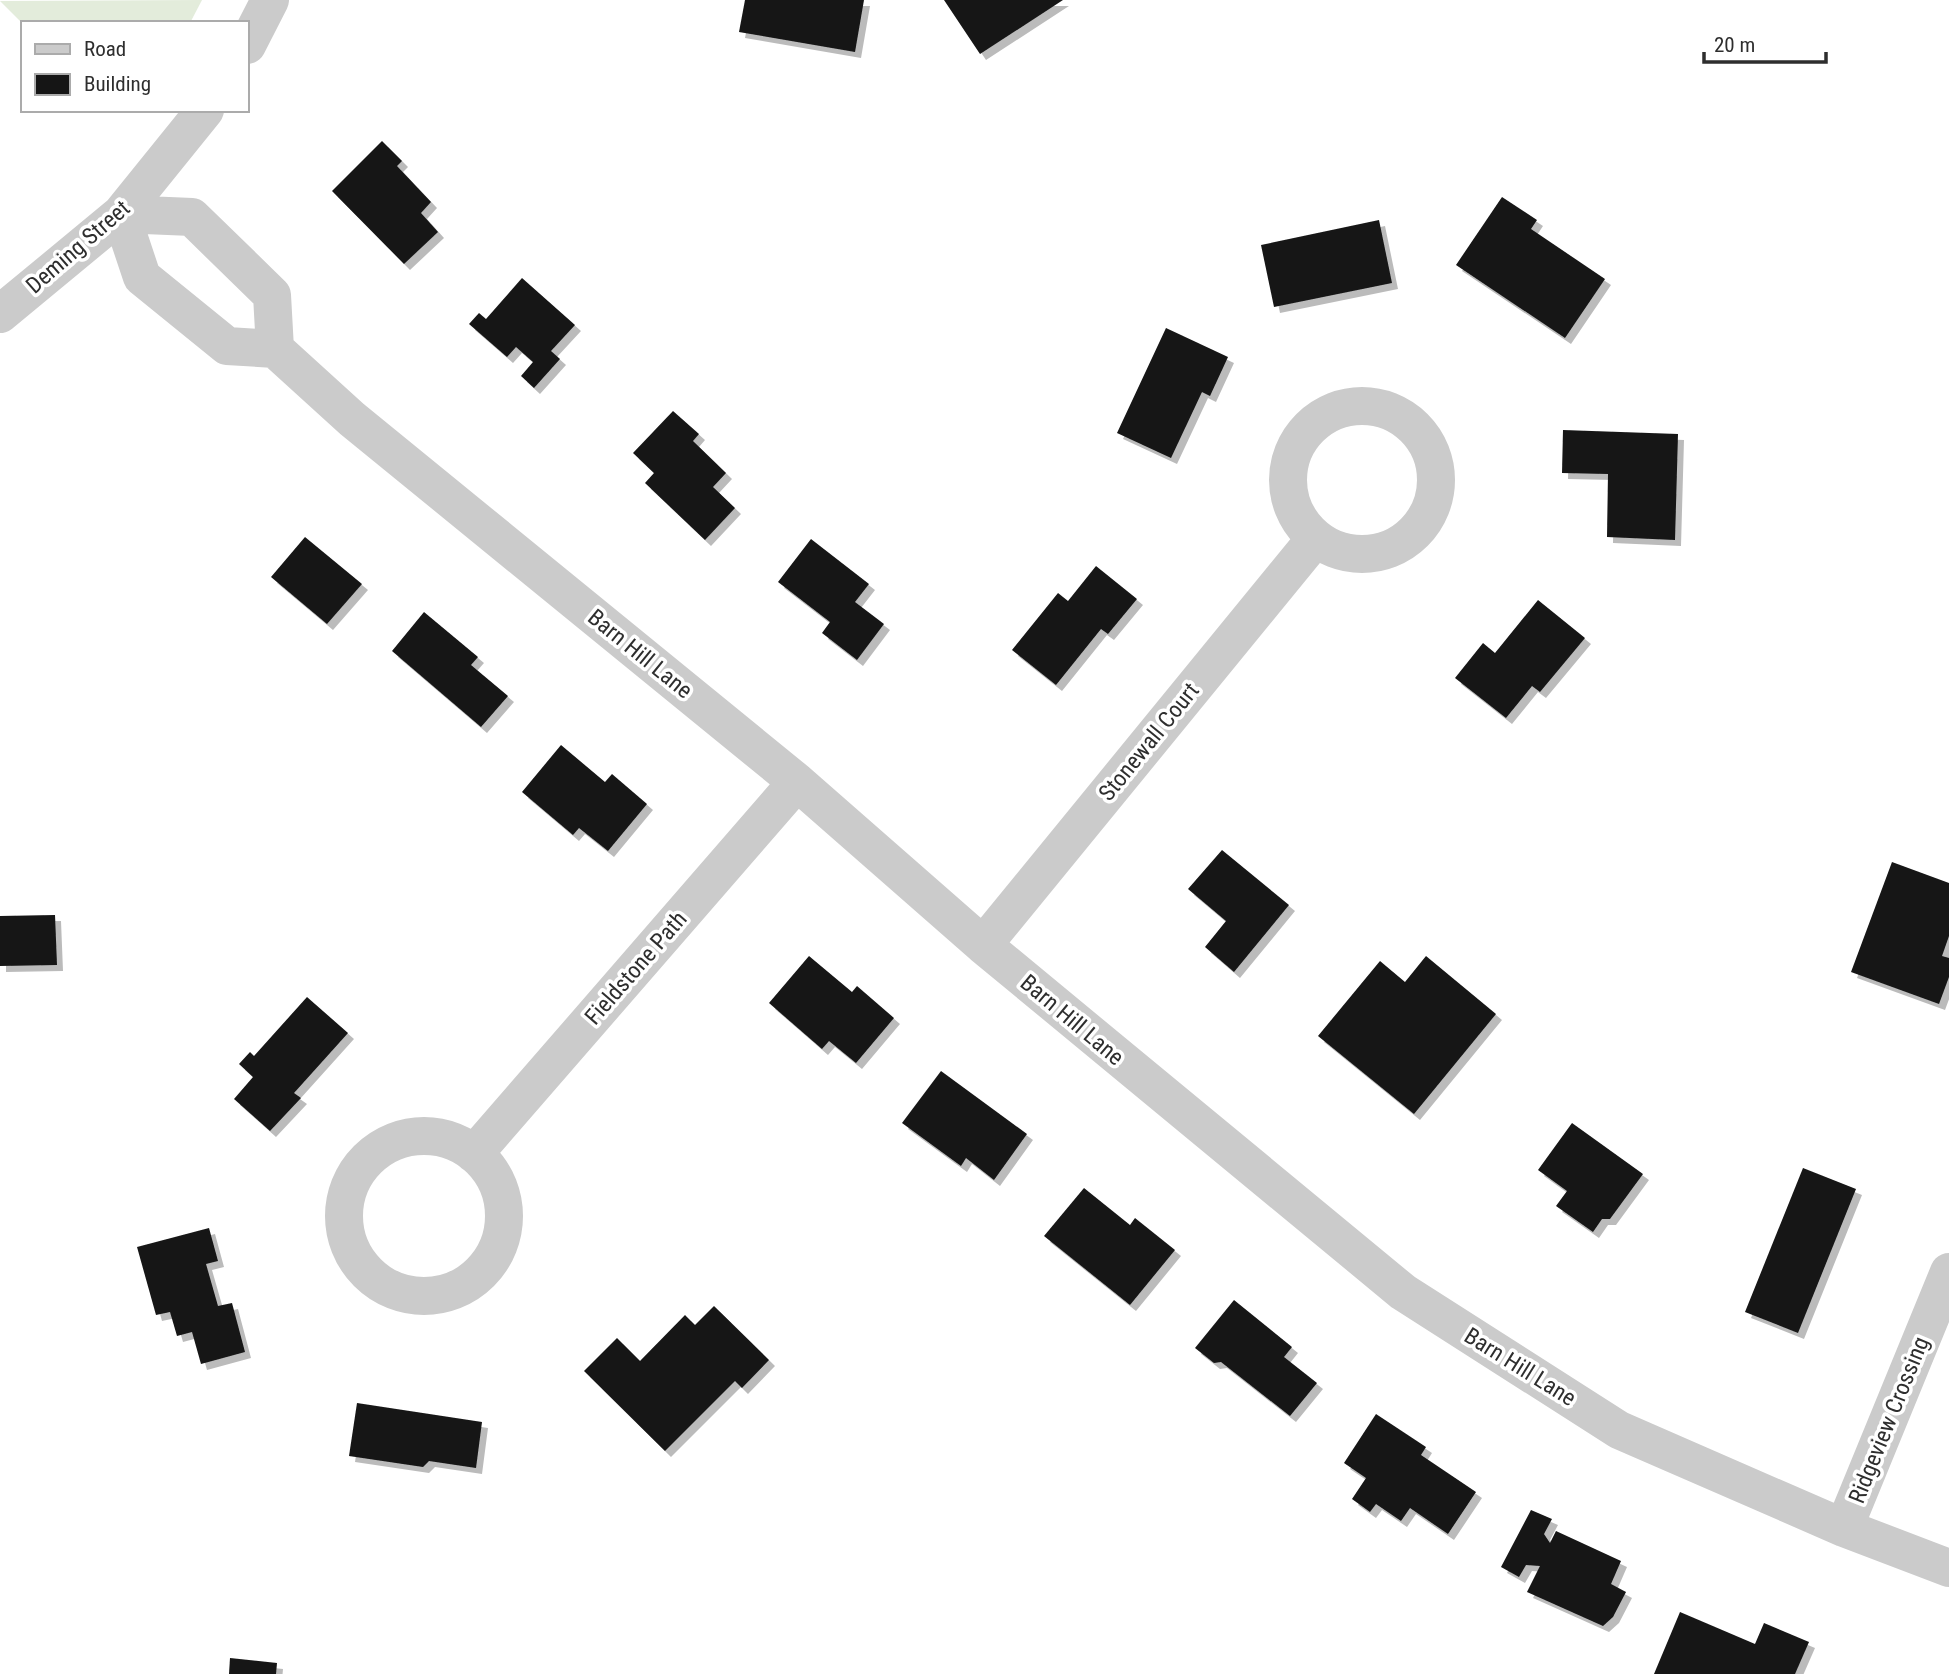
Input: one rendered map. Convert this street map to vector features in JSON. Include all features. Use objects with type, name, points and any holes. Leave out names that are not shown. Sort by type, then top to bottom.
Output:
[{"type":"street","points":[[248,43],[270,0]]},
{"type":"street","name":"Deming Street","points":[[0,314],[121,214],[203,112]]},
{"type":"street","points":[[121,214],[192,218],[272,295],[275,349],[227,346],[142,277],[121,214]]},
{"type":"street","name":"Barn Hill Lane","points":[[275,349],[352,419],[797,782],[983,946],[1403,1292],[1619,1430],[1844,1528],[1949,1568]]},
{"type":"street","name":"Stonewall Court","points":[[983,946],[1315,539]]},
{"type":"street","name":"Fieldstone Path","points":[[474,1154],[797,782]]},
{"type":"street","points":[[415,1136],[446,1139],[474,1154],[494,1177],[504,1208],[501,1239],[487,1267],[463,1287],[432,1296],[401,1294],[373,1279],[353,1255],[344,1225],[346,1194],[361,1166],[385,1146],[415,1136]]},
{"type":"street","name":"Ridgeview Crossing","points":[[1844,1528],[1949,1272]]},
{"type":"green space","points":[[202,0],[191,21],[21,22],[0,1]]},
{"type":"building","points":[[745,0],[864,0],[855,52],[739,32]]},
{"type":"building","points":[[944,0],[1063,0],[980,54]]},
{"type":"building","points":[[382,141],[402,161],[397,166],[431,202],[421,213],[438,232],[404,264],[332,191]]},
{"type":"building","points":[[1502,197],[1537,220],[1531,229],[1605,279],[1565,338],[1456,265]]},
{"type":"building","points":[[1379,220],[1392,283],[1274,307],[1261,245]]},
{"type":"building","points":[[522,278],[575,325],[551,351],[560,359],[534,388],[521,376],[533,362],[516,347],[507,357],[469,324],[479,313],[486,319]]},
{"type":"building","points":[[1166,328],[1228,357],[1210,396],[1202,392],[1171,458],[1117,433]]},
{"type":"building","points":[[673,411],[699,434],[693,441],[726,473],[713,487],[735,508],[705,540],[645,483],[654,473],[633,453]]},
{"type":"building","points":[[1563,430],[1678,434],[1675,540],[1607,537],[1608,474],[1562,473]]},
{"type":"building","points":[[305,537],[362,584],[327,624],[271,577]]},
{"type":"building","points":[[811,539],[869,584],[855,602],[884,624],[857,660],[822,633],[830,622],[778,582]]},
{"type":"building","points":[[1096,566],[1137,599],[1108,634],[1101,629],[1056,685],[1012,650],[1058,593],[1068,601]]},
{"type":"building","points":[[1538,600],[1585,638],[1540,692],[1532,686],[1506,718],[1455,678],[1483,643],[1495,653]]},
{"type":"building","points":[[424,612],[478,657],[471,665],[508,696],[481,727],[392,651]]},
{"type":"building","points":[[561,745],[605,782],[612,774],[647,804],[608,851],[579,828],[573,835],[522,792]]},
{"type":"building","points":[[1222,850],[1289,905],[1234,972],[1205,947],[1226,921],[1188,889]]},
{"type":"building","points":[[1892,862],[1949,883],[1949,936],[1942,956],[1949,958],[1949,977],[1939,1004],[1851,972]]},
{"type":"building","points":[[55,915],[57,965],[0,966],[0,916]]},
{"type":"building","points":[[809,956],[852,992],[857,986],[894,1018],[856,1063],[829,1041],[822,1049],[769,1003]]},
{"type":"building","points":[[1426,956],[1496,1014],[1414,1114],[1318,1036],[1380,961],[1405,982]]},
{"type":"building","points":[[307,997],[348,1033],[294,1093],[301,1098],[270,1131],[234,1099],[253,1077],[239,1064],[250,1052],[254,1056]]},
{"type":"building","points":[[941,1071],[1027,1134],[994,1180],[966,1158],[961,1166],[902,1123]]},
{"type":"building","points":[[1572,1123],[1643,1174],[1610,1219],[1602,1219],[1593,1232],[1556,1206],[1567,1191],[1538,1170]]},
{"type":"building","points":[[1803,1168],[1856,1189],[1798,1333],[1745,1312]]},
{"type":"building","points":[[1084,1188],[1130,1225],[1135,1218],[1175,1250],[1130,1305],[1044,1236]]},
{"type":"building","points":[[209,1228],[218,1261],[206,1264],[218,1306],[232,1303],[245,1352],[201,1364],[192,1332],[177,1336],[170,1312],[156,1315],[137,1247]]},
{"type":"building","points":[[1234,1300],[1292,1347],[1284,1357],[1317,1383],[1290,1416],[1221,1362],[1214,1363],[1195,1348]]},
{"type":"building","points":[[714,1306],[769,1360],[742,1388],[735,1381],[665,1451],[584,1371],[617,1338],[640,1361],[685,1315],[695,1325]]},
{"type":"building","points":[[357,1403],[482,1422],[476,1468],[429,1461],[423,1467],[349,1456]]},
{"type":"building","points":[[1376,1414],[1426,1447],[1421,1455],[1476,1492],[1448,1534],[1410,1508],[1401,1521],[1376,1504],[1370,1512],[1352,1499],[1366,1478],[1344,1463]]},
{"type":"building","points":[[1531,1510],[1552,1519],[1544,1534],[1550,1543],[1556,1531],[1621,1561],[1611,1584],[1626,1592],[1613,1617],[1603,1626],[1527,1592],[1540,1566],[1526,1565],[1519,1577],[1501,1567]]},
{"type":"building","points":[[1680,1612],[1755,1644],[1764,1623],[1809,1642],[1795,1674],[1654,1674]]},
{"type":"building","points":[[230,1658],[277,1663],[276,1674],[229,1674]]}]
